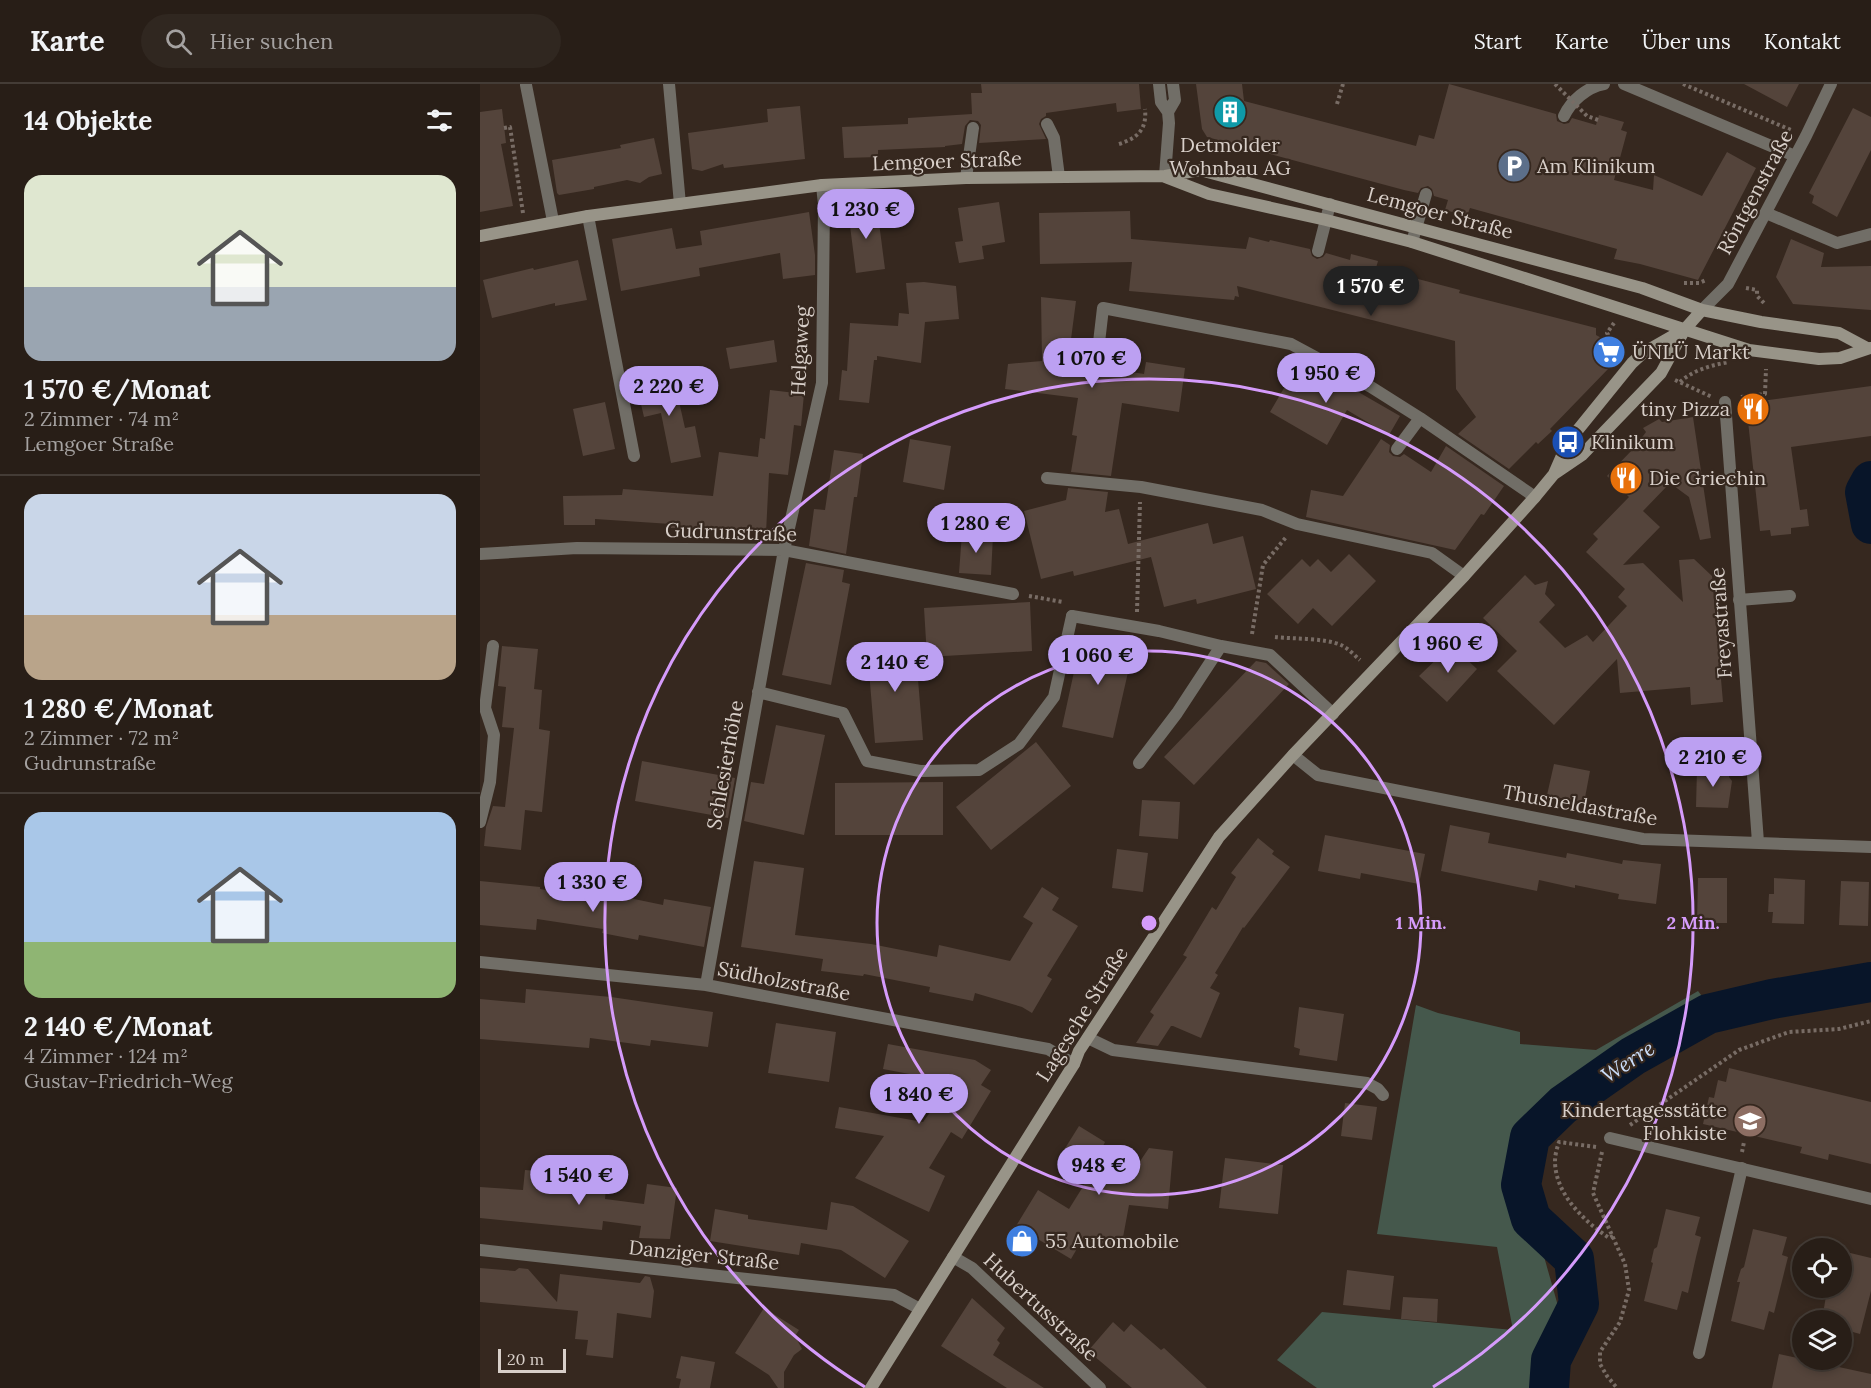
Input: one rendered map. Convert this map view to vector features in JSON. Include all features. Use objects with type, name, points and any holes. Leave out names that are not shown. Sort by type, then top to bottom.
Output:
[{"type":"main road","name":"Lemgoer Straße","points":[[480,236],[553,221],[822,185],[966,178],[1165,176],[1200,170],[1642,288],[1702,310],[1761,322],[1839,333],[1869,348]]},
{"type":"main road","name":"Lemgoer Straße","points":[[1165,176],[1209,194],[1326,220],[1412,243],[1749,350],[1819,359],[1840,358],[1869,348]]},
{"type":"main road","name":"Lagesche Straße","points":[[871,1388],[1074,1064],[1088,1038],[1219,837],[1293,755],[1464,576],[1554,474],[1582,454],[1660,373],[1685,329],[1702,310]]},
{"type":"main road","name":"Lagesche Straße","points":[[1554,474],[1568,442],[1632,363],[1643,353],[1685,329]]},
{"type":"street","points":[[669,84],[680,204]]},
{"type":"street","points":[[1159,84],[1161,102],[1168,112],[1169,123],[1165,176]]},
{"type":"street","points":[[1168,112],[1175,100],[1173,84]]},
{"type":"street","points":[[1564,116],[1568,107],[1578,97],[1597,85],[1604,84]]},
{"type":"street","points":[[1624,84],[1795,156]]},
{"type":"street","name":"Röntgenstraße","points":[[1702,310],[1728,284],[1831,84]]},
{"type":"street","points":[[526,85],[553,221]]},
{"type":"street","points":[[1047,124],[1054,138],[1059,177]]},
{"type":"street","points":[[966,178],[973,128]]},
{"type":"street","name":"Helgaweg","points":[[784,550],[822,383],[824,205],[822,185]]},
{"type":"street","points":[[1412,243],[1426,194]]},
{"type":"street","points":[[1318,251],[1330,204]]},
{"type":"street","points":[[1766,213],[1837,243],[1871,234]]},
{"type":"street","points":[[588,216],[634,456]]},
{"type":"street","points":[[1098,351],[1103,308],[1291,344],[1371,387],[1420,418],[1471,446],[1535,497]]},
{"type":"street","name":"Freyastraße","points":[[1725,402],[1758,842]]},
{"type":"street","points":[[1397,449],[1420,418]]},
{"type":"street","points":[[1047,478],[1141,488],[1262,510],[1297,524],[1432,554],[1464,576]]},
{"type":"street","name":"Gudrunstraße","points":[[480,554],[578,548],[784,550],[1013,594]]},
{"type":"street","name":"Schlesierhöhe","points":[[706,986],[784,550]]},
{"type":"street","points":[[1739,600],[1790,596]]},
{"type":"street","points":[[758,692],[843,713],[867,761],[920,771],[979,770],[1019,744],[1054,697],[1072,616],[1159,631],[1270,655],[1333,714]]},
{"type":"street","points":[[480,822],[490,782],[494,735],[485,708],[494,646]]},
{"type":"street","points":[[1139,763],[1177,713],[1221,646]]},
{"type":"street","name":"Thusneldastraße","points":[[1293,755],[1318,775],[1643,839],[1871,847]]},
{"type":"street","name":"Südholzstraße","points":[[480,962],[706,986],[1048,1049],[1074,1064]]},
{"type":"street","points":[[1088,1038],[1113,1050],[1367,1083],[1383,1095]]},
{"type":"street","points":[[1610,1138],[1871,1199]]},
{"type":"street","points":[[1700,1353],[1742,1168]]},
{"type":"street","name":"Danziger Straße","points":[[480,1251],[894,1296],[920,1310]]},
{"type":"street","name":"Hubertusstraße","points":[[953,1257],[972,1268],[1100,1388]]},
{"type":"path","points":[[1337,104],[1343,84]]},
{"type":"path","points":[[1555,84],[1587,116],[1598,120]]},
{"type":"path","points":[[1683,84],[1806,136]]},
{"type":"path","points":[[1119,144],[1133,140],[1143,130],[1146,120],[1144,102]]},
{"type":"path","points":[[504,128],[510,127],[525,226]]},
{"type":"path","points":[[1728,284],[1757,290],[1757,297],[1767,305]]},
{"type":"path","points":[[1680,382],[1688,375],[1702,369],[1736,362]]},
{"type":"path","points":[[1725,402],[1740,397],[1765,394],[1766,366]]},
{"type":"path","points":[[1137,615],[1141,488]]},
{"type":"path","points":[[1252,634],[1263,565],[1297,524]]},
{"type":"path","points":[[1308,640],[1316,639],[1341,645],[1374,670]]},
{"type":"path","points":[[1597,1147],[1559,1142],[1555,1161],[1559,1182],[1576,1210],[1592,1226],[1609,1238],[1613,1236]]},
{"type":"green space","points":[[1698,991],[1705,1000],[1555,1096],[1522,1132],[1507,1174],[1505,1195],[1543,1253],[1560,1313],[1543,1364],[1543,1388],[1317,1388],[1277,1360],[1322,1312],[1513,1330],[1497,1247],[1377,1234],[1416,1005],[1438,1013],[1520,1032],[1520,1044],[1596,1050]]},
{"type":"building","points":[[981,84],[1139,84],[1141,109],[1117,112],[1116,103],[1046,113],[1039,124],[1046,139],[979,143],[981,125],[978,121],[970,120],[965,126],[962,144],[878,150],[878,157],[844,158],[842,127],[908,124],[908,118],[972,114],[971,93],[982,93]]},
{"type":"building","points":[[1196,84],[1242,84],[1244,101],[1416,146],[1419,135],[1434,139],[1449,84],[1556,114],[1557,121],[1564,124],[1569,123],[1572,118],[1596,125],[1599,115],[1624,122],[1621,130],[1627,132],[1614,180],[1653,190],[1654,175],[1702,196],[1727,152],[1756,168],[1698,280],[1614,259],[1617,249],[1470,208],[1467,216],[1445,210],[1448,200],[1434,196],[1432,189],[1428,186],[1421,188],[1418,193],[1404,190],[1207,137],[1202,129]]},
{"type":"building","points":[[1744,84],[1799,84],[1787,107]]},
{"type":"building","points":[[800,106],[805,159],[724,168],[723,164],[702,171],[692,169],[688,133],[768,122],[767,109]]},
{"type":"building","points":[[1853,108],[1871,117],[1871,150],[1837,217],[1812,203],[1814,196],[1809,193]]},
{"type":"building","points":[[502,109],[506,143],[501,144],[513,206],[480,212],[480,112]]},
{"type":"building","points":[[654,138],[662,174],[649,177],[640,183],[627,180],[594,187],[594,189],[559,195],[557,193],[552,160],[621,148],[620,145]]},
{"type":"building","points":[[999,202],[1005,242],[982,246],[984,259],[959,263],[955,242],[963,241],[958,208]]},
{"type":"building","points":[[877,207],[885,269],[856,273],[848,210]]},
{"type":"building","points":[[1130,211],[1131,239],[1246,249],[1249,237],[1310,249],[1312,256],[1317,259],[1326,253],[1350,260],[1351,254],[1378,261],[1376,268],[1460,290],[1459,293],[1596,328],[1596,335],[1605,340],[1609,346],[1610,356],[1605,364],[1609,368],[1550,429],[1552,431],[1538,444],[1536,442],[1509,469],[1458,434],[1476,417],[1456,389],[1455,341],[1237,286],[1239,297],[1235,296],[1234,300],[1129,291],[1132,262],[1040,264],[1039,213]]},
{"type":"building","points":[[809,212],[815,255],[815,275],[783,279],[780,253],[699,268],[700,276],[621,291],[612,239],[672,228],[676,249],[702,245],[700,231]]},
{"type":"building","points":[[1791,239],[1824,253],[1821,267],[1871,266],[1871,310],[1793,304],[1776,277]]},
{"type":"building","points":[[578,260],[587,300],[555,306],[555,303],[492,318],[483,280]]},
{"type":"building","points":[[924,282],[956,286],[959,319],[925,322],[921,363],[877,356],[877,360],[874,360],[869,403],[839,400],[842,370],[847,371],[850,323],[898,326],[899,313],[909,314],[906,283]]},
{"type":"building","points":[[1041,297],[1076,301],[1068,362],[1144,374],[1146,362],[1185,368],[1179,412],[1122,403],[1111,476],[1071,472],[1077,436],[1072,435],[1078,398],[1005,389],[1008,364],[1042,361]]},
{"type":"building","points":[[774,340],[777,362],[730,369],[726,348]]},
{"type":"building","points":[[1301,359],[1400,416],[1389,435],[1347,410],[1327,445],[1270,412]]},
{"type":"building","points":[[673,375],[685,428],[695,426],[701,457],[671,463],[661,413],[644,417],[636,383]]},
{"type":"building","points":[[1871,386],[1871,436],[1791,447],[1800,510],[1807,509],[1809,526],[1791,528],[1791,534],[1771,536],[1770,530],[1760,531],[1746,403]]},
{"type":"building","points":[[770,390],[804,394],[801,426],[794,425],[788,475],[769,473],[766,533],[671,528],[671,524],[595,519],[595,525],[564,525],[563,496],[622,495],[623,489],[713,496],[719,452],[758,457],[760,438],[765,439]]},
{"type":"building","points":[[605,402],[615,449],[583,456],[573,409]]},
{"type":"building","points":[[1693,417],[1711,538],[1700,540],[1689,497],[1670,483],[1643,511],[1660,527],[1623,565],[1643,563],[1683,602],[1679,560],[1694,559],[1712,576],[1723,702],[1691,705],[1690,687],[1620,693],[1617,659],[1554,725],[1497,671],[1517,651],[1483,618],[1525,575],[1535,585],[1548,581],[1545,594],[1555,605],[1539,622],[1565,648],[1587,635],[1593,642],[1627,606],[1618,597],[1625,589],[1586,552],[1598,539],[1593,534],[1629,497],[1607,476],[1646,432],[1643,428],[1659,419],[1662,422]]},
{"type":"building","points":[[910,439],[951,446],[944,490],[903,482]]},
{"type":"building","points":[[1381,439],[1390,445],[1389,452],[1393,456],[1400,457],[1404,454],[1431,472],[1446,446],[1504,486],[1455,550],[1306,517],[1311,490],[1343,496]]},
{"type":"building","points":[[834,450],[863,454],[846,554],[809,546],[814,509],[825,510]]},
{"type":"building","points":[[1068,488],[1108,492],[1105,512],[1119,509],[1128,544],[1208,523],[1213,544],[1243,536],[1256,589],[1197,604],[1196,599],[1164,607],[1151,557],[1074,576],[1073,571],[1041,579],[1024,511],[1066,500]]},
{"type":"building","points":[[962,533],[993,535],[991,575],[959,573]]},
{"type":"building","points":[[1349,554],[1376,581],[1332,626],[1313,608],[1298,624],[1267,594],[1302,559],[1310,567],[1318,559],[1331,572]]},
{"type":"building","points":[[806,563],[844,570],[842,582],[850,584],[831,685],[782,675]]},
{"type":"building","points":[[1030,602],[1032,651],[927,657],[924,608]]},
{"type":"building","points":[[1082,635],[1134,646],[1113,738],[1062,727]]},
{"type":"building","points":[[915,643],[923,740],[875,743],[867,647]]},
{"type":"building","points":[[502,646],[538,649],[534,689],[542,690],[539,729],[550,731],[542,812],[525,810],[521,850],[484,846],[486,827],[493,806],[505,807],[514,728],[502,727],[506,687],[498,686]]},
{"type":"building","points":[[1447,649],[1457,659],[1461,654],[1477,669],[1447,702],[1419,676]]},
{"type":"building","points":[[1256,661],[1266,663],[1289,684],[1194,785],[1164,757]]},
{"type":"building","points":[[776,725],[825,735],[804,835],[744,821],[751,782],[764,784]]},
{"type":"building","points":[[1036,742],[1071,786],[991,850],[956,807]]},
{"type":"building","points":[[642,761],[735,778],[728,818],[635,801]]},
{"type":"building","points":[[1554,764],[1590,771],[1584,803],[1547,795]]},
{"type":"building","points":[[1697,769],[1729,770],[1729,777],[1732,781],[1728,808],[1696,807]]},
{"type":"building","points":[[943,782],[943,835],[835,835],[835,783]]},
{"type":"building","points":[[1142,800],[1180,802],[1178,839],[1139,836]]},
{"type":"building","points":[[1450,825],[1490,833],[1488,843],[1566,858],[1567,853],[1622,864],[1623,860],[1661,864],[1656,904],[1618,899],[1619,894],[1575,885],[1575,888],[1539,880],[1537,891],[1441,871]]},
{"type":"building","points":[[1325,835],[1425,854],[1419,884],[1361,873],[1360,879],[1318,871]]},
{"type":"building","points":[[1258,838],[1274,851],[1272,854],[1290,867],[1243,927],[1215,973],[1218,975],[1210,988],[1220,993],[1201,1038],[1171,1026],[1158,1046],[1136,1043],[1154,1015],[1150,1012],[1187,957],[1183,955],[1212,907],[1216,910],[1236,877],[1231,873]]},
{"type":"building","points":[[1117,849],[1148,853],[1143,892],[1112,888]]},
{"type":"building","points":[[754,861],[804,868],[795,935],[871,944],[937,957],[939,945],[1010,961],[1033,923],[1023,917],[1042,887],[1059,898],[1052,910],[1078,926],[1047,976],[1052,979],[1032,1013],[1022,1007],[975,993],[973,1001],[929,992],[930,987],[864,974],[863,976],[821,971],[823,959],[741,947]]},
{"type":"building","points":[[1698,878],[1727,878],[1727,923],[1697,923]]},
{"type":"building","points":[[1774,878],[1805,880],[1804,924],[1772,923],[1773,912],[1768,912],[1769,894],[1774,894]]},
{"type":"building","points":[[480,881],[540,887],[540,889],[609,900],[610,894],[663,905],[664,899],[711,907],[704,947],[639,935],[638,940],[602,933],[603,929],[537,919],[536,930],[480,925]]},
{"type":"building","points":[[1841,881],[1869,882],[1868,926],[1839,925]]},
{"type":"building","points":[[526,989],[611,997],[713,1012],[708,1047],[651,1040],[650,1046],[590,1038],[589,1048],[480,1039],[480,999],[525,1003]]},
{"type":"building","points":[[1299,1007],[1344,1014],[1337,1061],[1299,1055],[1300,1049],[1294,1047]]},
{"type":"building","points":[[776,1023],[836,1032],[829,1082],[768,1073]]},
{"type":"building","points":[[888,1044],[975,1060],[991,1070],[981,1085],[991,1091],[962,1139],[951,1132],[929,1168],[945,1176],[929,1212],[855,1178],[884,1136],[835,1128],[839,1107],[923,1122],[949,1086],[924,1082],[925,1077],[883,1069]]},
{"type":"building","points":[[1729,1068],[1871,1102],[1871,1164],[1829,1154],[1828,1160],[1800,1153],[1802,1147],[1703,1124],[1709,1097],[1714,1098],[1718,1080],[1726,1082]]},
{"type":"building","points":[[1345,1103],[1377,1107],[1372,1140],[1341,1136]]},
{"type":"building","points":[[1079,1126],[1105,1142],[1102,1148],[1134,1170],[1149,1148],[1173,1151],[1168,1209],[1129,1205],[1121,1248],[1082,1240],[1071,1259],[1016,1226],[1038,1190],[1069,1209],[1089,1177],[1059,1158]]},
{"type":"building","points":[[1225,1158],[1283,1165],[1278,1214],[1219,1208]]},
{"type":"building","points":[[525,1170],[548,1172],[547,1181],[606,1188],[605,1199],[644,1204],[647,1184],[677,1188],[670,1239],[639,1238],[641,1226],[603,1221],[602,1230],[480,1218],[480,1187],[523,1190]]},
{"type":"building","points":[[831,1202],[853,1206],[909,1241],[885,1278],[841,1250],[801,1243],[799,1255],[710,1241],[715,1209],[748,1215],[748,1219],[827,1230]]},
{"type":"building","points":[[1666,1209],[1700,1217],[1695,1235],[1701,1237],[1688,1293],[1682,1291],[1677,1310],[1644,1301],[1654,1249],[1657,1247]]},
{"type":"building","points":[[1753,1229],[1787,1237],[1782,1255],[1788,1257],[1774,1313],[1769,1311],[1764,1330],[1731,1321],[1740,1282],[1737,1282],[1741,1269],[1744,1267]]},
{"type":"building","points":[[1852,1253],[1871,1258],[1871,1291],[1860,1334],[1852,1332],[1852,1310],[1824,1310],[1826,1298],[1852,1298]]},
{"type":"building","points":[[480,1268],[515,1271],[519,1268],[528,1269],[557,1302],[560,1274],[640,1283],[645,1276],[650,1277],[654,1291],[651,1318],[617,1313],[613,1358],[586,1355],[588,1340],[575,1339],[578,1311],[480,1302]]},
{"type":"building","points":[[1347,1270],[1394,1276],[1390,1310],[1343,1305]]},
{"type":"building","points":[[1403,1297],[1438,1299],[1437,1322],[1401,1319]]},
{"type":"building","points":[[972,1298],[1005,1328],[997,1340],[1000,1343],[993,1355],[1044,1388],[1007,1388],[941,1346]]},
{"type":"building","points":[[764,1308],[799,1330],[795,1336],[802,1349],[794,1355],[784,1372],[784,1388],[778,1388],[769,1375],[735,1353]]},
{"type":"building","points":[[1113,1322],[1124,1332],[1131,1324],[1161,1350],[1164,1348],[1207,1388],[1132,1388],[1088,1351]]},
{"type":"building","points":[[1779,1354],[1792,1357],[1792,1370],[1852,1370],[1871,1374],[1871,1388],[1772,1388]]},
{"type":"building","points":[[681,1356],[715,1362],[710,1388],[679,1388],[681,1379],[676,1378]]},
{"type":"waterway","name":"Werre","points":[[1871,481],[1865,492],[1871,524]]},
{"type":"waterway","name":"Werre","points":[[1549,1388],[1551,1360],[1579,1304],[1574,1259],[1531,1219],[1521,1185],[1530,1137],[1563,1105],[1633,1056],[1708,1014],[1772,999],[1871,982]]},
{"type":"place","name":"Detmolder Wohnbau AG","points":[[1230,112]]},
{"type":"place","name":"Am Klinikum","points":[[1514,166]]},
{"type":"place","name":"ÜNLÜ Markt","points":[[1609,352]]},
{"type":"place","name":"tiny Pizza","points":[[1753,409]]},
{"type":"place","name":"Klinikum","points":[[1568,442]]},
{"type":"place","name":"Die Griechin","points":[[1626,478]]},
{"type":"place","name":"Kindertagesstätte Flohkiste","points":[[1750,1121]]},
{"type":"place","name":"55 Automobile","points":[[1022,1241]]}]
